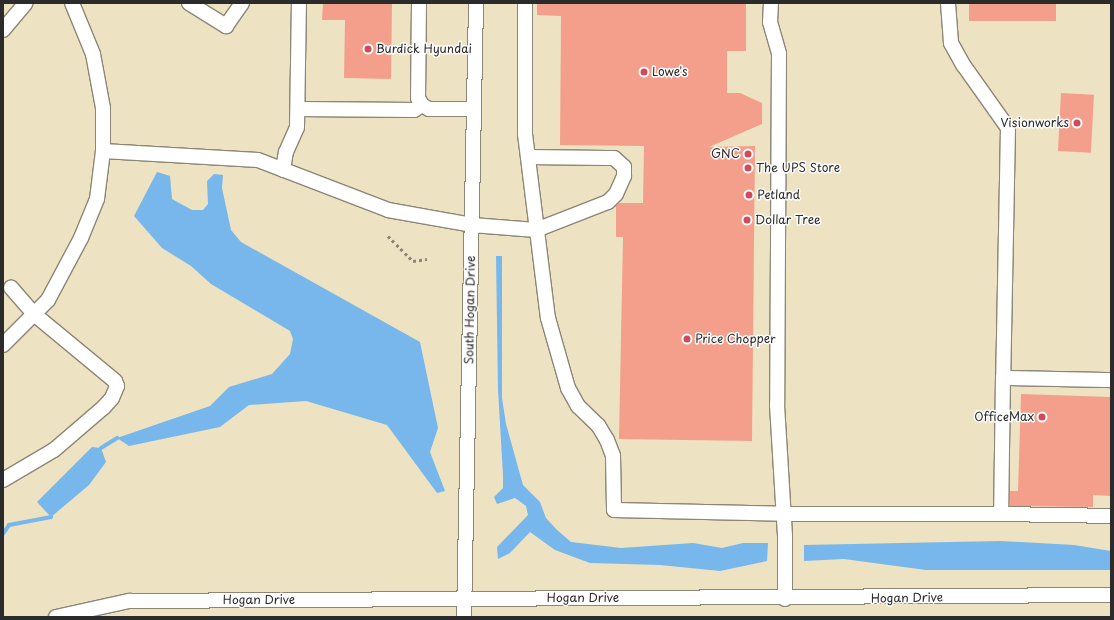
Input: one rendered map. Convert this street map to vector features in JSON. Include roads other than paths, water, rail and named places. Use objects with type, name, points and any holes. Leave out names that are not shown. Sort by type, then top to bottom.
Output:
[{"type":"street","points":[[3,30],[26,3]]},
{"type":"street","points":[[3,345],[48,300],[81,238],[97,199],[103,152],[103,108],[93,54],[72,3]]},
{"type":"street","points":[[195,5],[226,26],[242,3]]},
{"type":"street","points":[[283,170],[286,152],[298,127],[299,3]]},
{"type":"street","points":[[419,3],[418,98],[422,105],[429,109],[474,109]]},
{"type":"street","name":"South Hogan Drive","points":[[464,617],[476,3]]},
{"type":"street","points":[[525,3],[525,134],[548,318],[568,388],[578,406],[598,425],[607,440],[613,456],[614,510],[784,514],[1001,514],[1111,516]]},
{"type":"street","points":[[771,3],[770,22],[779,54],[777,405],[784,514],[785,599]]},
{"type":"street","points":[[948,3],[951,43],[964,66],[1008,128],[1001,514]]},
{"type":"street","points":[[298,109],[414,110],[422,105]]},
{"type":"street","points":[[103,152],[258,160],[388,210],[472,225],[536,230],[608,202],[621,184],[624,167],[614,158],[528,158]]},
{"type":"street","points":[[3,480],[54,450],[104,407],[112,398],[117,386],[115,381],[34,314],[11,288]]},
{"type":"street","points":[[1003,378],[1111,380]]},
{"type":"street","name":"Hogan Drive","points":[[56,617],[129,601],[464,598],[785,599],[1111,595]]},
{"type":"water","points":[[157,172],[170,176],[172,199],[192,210],[203,210],[208,204],[207,181],[214,174],[223,175],[222,188],[231,230],[241,242],[420,342],[438,428],[430,452],[445,491],[437,493],[387,425],[306,401],[249,405],[220,427],[129,446],[117,438],[210,406],[229,387],[272,374],[290,354],[293,339],[290,331],[211,284],[191,266],[162,248],[134,216]]},
{"type":"water","points":[[496,256],[502,256],[502,398],[506,424],[523,485],[540,502],[546,518],[571,542],[621,548],[693,543],[722,548],[743,543],[768,543],[767,561],[720,571],[660,565],[590,563],[555,550],[530,532],[510,553],[498,559],[497,547],[528,515],[526,506],[515,498],[497,504],[494,497],[503,488],[498,390]]},
{"type":"water","points":[[92,447],[101,448],[106,462],[89,485],[51,517],[37,502]]},
{"type":"water","points":[[1000,541],[1074,545],[1111,551],[1111,570],[926,570],[844,559],[804,561],[804,545]]},
{"type":"waterway","points":[[101,448],[117,438]]},
{"type":"waterway","points":[[3,534],[9,525],[51,517]]},
{"type":"place","name":"Burdick Hyundai","points":[[368,49]]},
{"type":"place","name":"Lowe's","points":[[644,72]]},
{"type":"place","name":"Visionworks","points":[[1077,123]]},
{"type":"place","name":"GNC","points":[[748,154]]},
{"type":"place","name":"The UPS Store","points":[[748,168]]},
{"type":"place","name":"Petland","points":[[749,195]]},
{"type":"place","name":"Dollar Tree","points":[[747,220]]},
{"type":"place","name":"Price Chopper","points":[[687,339]]},
{"type":"place","name":"OfficeMax","points":[[1042,417]]}]
